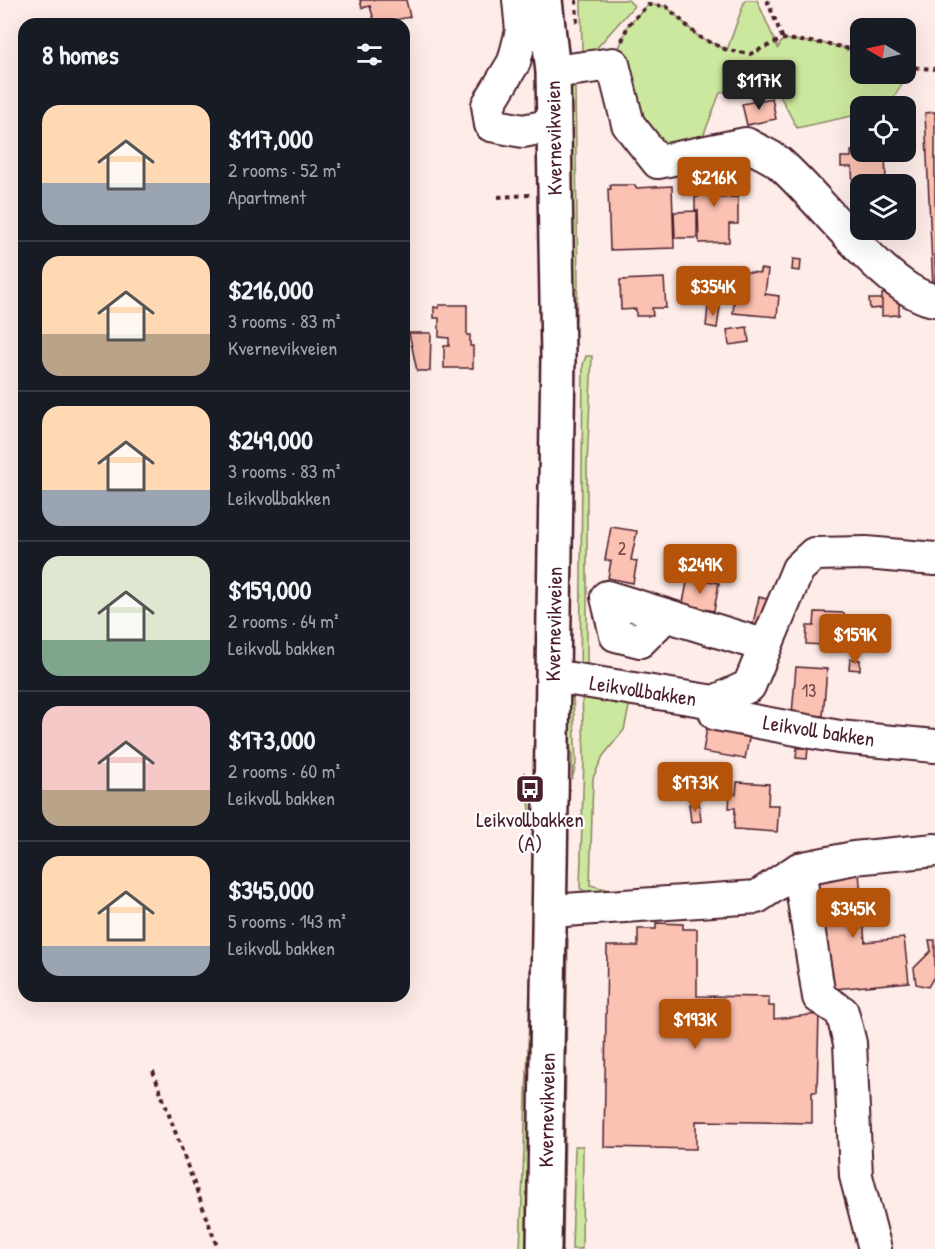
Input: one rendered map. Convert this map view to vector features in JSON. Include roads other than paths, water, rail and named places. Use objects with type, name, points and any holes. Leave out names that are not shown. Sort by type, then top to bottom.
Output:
[{"type":"main road","name":"Kvernevikveien","points":[[544,1249],[558,357],[553,72],[545,0]]},
{"type":"street","points":[[519,0],[522,31],[514,62],[488,105],[491,125],[523,131],[554,125]]},
{"type":"street","points":[[553,72],[613,64],[628,124],[658,162],[746,144],[777,161],[893,279],[923,298],[935,300]]},
{"type":"street","name":"Leikvollbakken","points":[[553,676],[714,702],[749,686],[798,569],[814,554],[866,553],[935,559]]},
{"type":"street","points":[[666,615],[766,646]]},
{"type":"street","name":"Leikvoll bakken","points":[[714,702],[716,714],[839,737],[935,746]]},
{"type":"street","points":[[550,911],[757,897],[799,869],[854,858],[935,850]]},
{"type":"street","points":[[799,869],[819,997],[842,1012],[850,1043],[856,1176],[875,1249]]},
{"type":"place","name":"Leikvollbakken (A)","points":[[530,789]]}]
